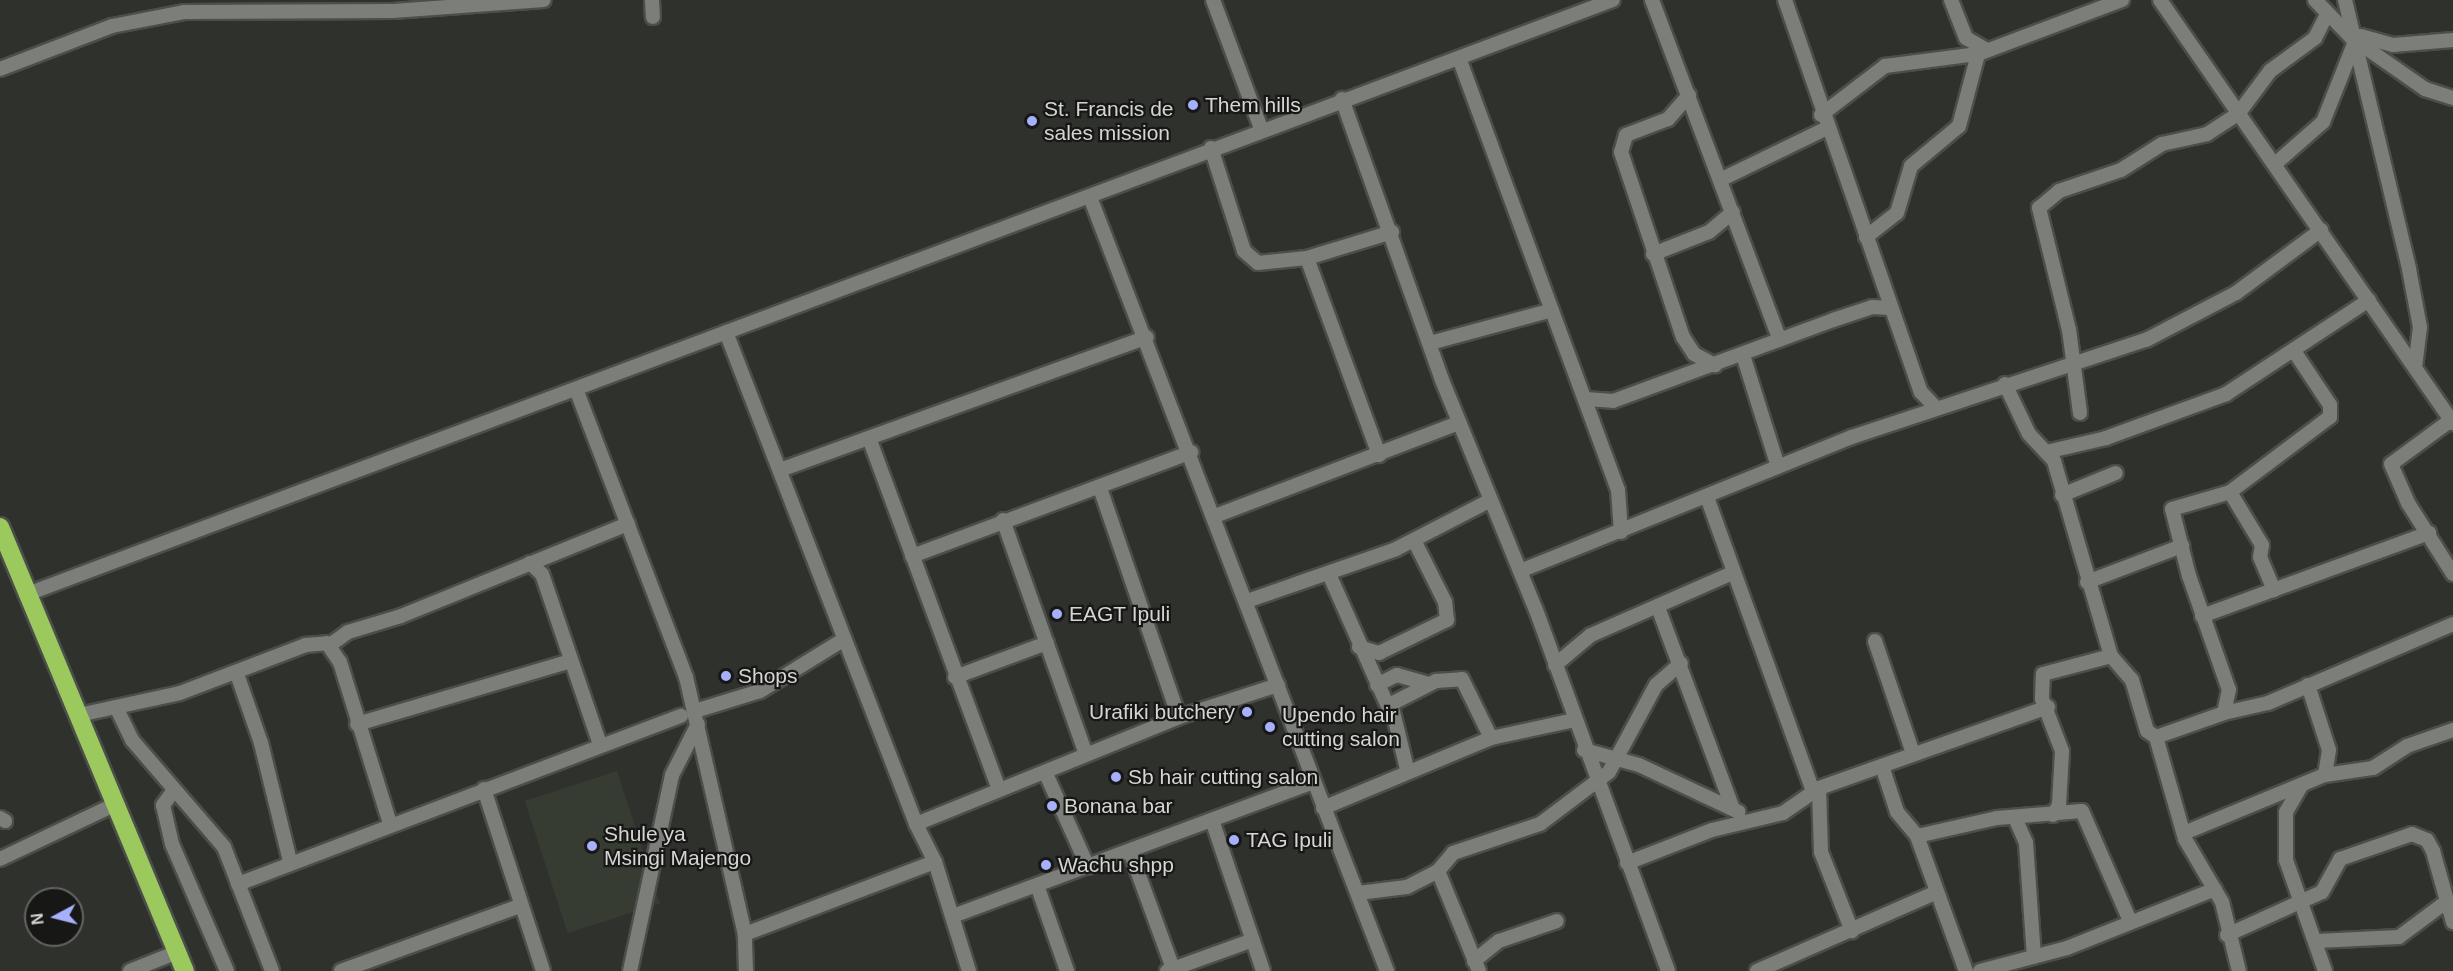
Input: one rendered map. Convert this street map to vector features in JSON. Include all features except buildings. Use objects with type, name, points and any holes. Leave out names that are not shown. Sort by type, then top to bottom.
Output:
[{"type":"highway","points":[[0,527],[30,593],[185,971]]},
{"type":"street","points":[[0,69],[112,26],[163,14],[393,11],[544,0]]},
{"type":"street","points":[[652,0],[652,17]]},
{"type":"street","points":[[1213,0],[1262,131]]},
{"type":"street","points":[[30,593],[1090,197],[1211,148],[1613,0]]},
{"type":"street","points":[[1652,0],[1722,179],[1780,340]]},
{"type":"street","points":[[1785,0],[1823,122],[1921,392],[1936,408]]},
{"type":"street","points":[[1951,0],[1966,38],[1982,52]]},
{"type":"street","points":[[1722,179],[1823,122],[1885,66],[1982,52],[2122,0]]},
{"type":"street","points":[[2160,0],[2238,114],[2322,230],[2452,422],[2391,464],[2453,574]]},
{"type":"street","points":[[2315,0],[2352,38],[2425,89],[2453,98]]},
{"type":"street","points":[[2345,0],[2352,38],[2413,289],[2420,327],[2415,365]]},
{"type":"street","points":[[2080,413],[2063,300],[2038,220],[2041,205],[2059,191],[2121,170],[2162,144],[2207,134],[2238,114],[2270,71],[2315,38],[2327,14]]},
{"type":"street","points":[[2275,164],[2323,122],[2352,38]]},
{"type":"street","points":[[2352,38],[2392,45],[2453,40]]},
{"type":"street","points":[[1866,237],[1897,213],[1911,166],[1959,126],[1982,52]]},
{"type":"street","points":[[1459,58],[1594,422],[1622,505],[1621,532]]},
{"type":"street","points":[[1683,377],[1690,350],[1653,254],[1621,152],[1626,135],[1668,119],[1689,95]]},
{"type":"street","points":[[1342,99],[1392,232],[1459,423],[1489,501],[1520,571],[1575,720],[1594,782],[1668,971]]},
{"type":"street","points":[[1211,148],[1244,251],[1263,264],[1307,258],[1392,232]]},
{"type":"street","points":[[1090,197],[1191,452],[1313,782],[1387,971]]},
{"type":"street","points":[[1653,254],[1709,232],[1733,212]]},
{"type":"street","points":[[1520,571],[1778,467],[1936,408],[2073,364],[2191,319],[2322,230]]},
{"type":"street","points":[[1307,258],[1379,455]]},
{"type":"street","points":[[2046,452],[2106,438],[2226,394],[2369,300]]},
{"type":"street","points":[[1586,399],[1608,402],[1683,377],[1872,307],[1891,308]]},
{"type":"street","points":[[1430,343],[1552,310]]},
{"type":"street","points":[[726,332],[843,640],[916,824],[935,862],[969,971]]},
{"type":"street","points":[[780,470],[1146,337]]},
{"type":"street","points":[[1690,350],[1715,365]]},
{"type":"street","points":[[2224,713],[2227,675],[2202,616],[2182,546],[2172,523],[2174,506],[2230,492],[2330,417],[2330,405],[2294,351]]},
{"type":"street","points":[[1743,355],[1778,467]]},
{"type":"street","points":[[2005,384],[2029,434],[2054,461],[2087,582],[2111,656],[2132,680],[2147,731],[2156,737],[2184,833],[2215,889],[2239,971]]},
{"type":"street","points":[[576,389],[628,524],[697,717],[745,934],[746,971]]},
{"type":"street","points":[[1594,422],[1608,402]]},
{"type":"street","points":[[1215,516],[1459,423]]},
{"type":"street","points":[[869,438],[955,677],[999,789]]},
{"type":"street","points":[[912,556],[1003,520],[1100,488],[1191,452]]},
{"type":"street","points":[[2062,495],[2116,473]]},
{"type":"street","points":[[1100,488],[1179,717]]},
{"type":"street","points":[[2230,492],[2262,545],[2260,557],[2274,590]]},
{"type":"street","points":[[1707,497],[1732,573],[1816,790],[1821,852],[1852,932]]},
{"type":"street","points":[[1247,601],[1329,574],[1414,540],[1489,501]]},
{"type":"street","points":[[1003,520],[1086,754]]},
{"type":"street","points":[[79,715],[237,674],[306,645],[330,645],[348,632],[628,524]]},
{"type":"street","points":[[2202,616],[2429,533]]},
{"type":"street","points":[[1359,647],[1379,653],[1447,620],[1445,602],[1414,540]]},
{"type":"street","points":[[2087,582],[2182,546]]},
{"type":"street","points":[[542,574],[547,556]]},
{"type":"street","points":[[530,563],[542,574],[600,744]]},
{"type":"street","points":[[1555,664],[1591,635],[1659,610],[1732,573]]},
{"type":"street","points":[[1329,574],[1359,647],[1389,709],[1407,769]]},
{"type":"street","points":[[1659,610],[1681,663],[1701,732],[1733,809]]},
{"type":"street","points":[[2156,737],[2224,713],[2268,703],[2453,624]]},
{"type":"street","points":[[630,971],[672,775],[697,717],[760,691],[843,640]]},
{"type":"street","points":[[1875,641],[1913,753]]},
{"type":"street","points":[[955,677],[1047,643]]},
{"type":"street","points":[[330,645],[390,824]]},
{"type":"street","points":[[2053,815],[2059,805],[2062,751],[2040,686],[2043,674],[2111,656]]},
{"type":"street","points":[[357,724],[571,661]]},
{"type":"street","points":[[1358,893],[1403,888],[1438,871],[1453,853],[1540,824],[1594,782],[1615,762],[1656,685],[1681,663]]},
{"type":"street","points":[[237,674],[261,743],[290,861]]},
{"type":"street","points":[[1377,686],[1397,675],[1429,684]]},
{"type":"street","points":[[1389,709],[1394,701],[1429,684],[1462,679],[1491,738]]},
{"type":"street","points":[[916,824],[999,789],[1046,774],[1086,754],[1179,717],[1278,685]]},
{"type":"street","points":[[2308,685],[2329,750],[2325,775]]},
{"type":"street","points":[[116,707],[126,731],[224,847],[272,971]]},
{"type":"street","points":[[1627,863],[1712,830],[1755,822],[1783,813],[1816,790],[1913,753],[2048,707]]},
{"type":"street","points":[[238,884],[290,861],[600,744],[681,716]]},
{"type":"street","points":[[1323,808],[1407,769],[1491,738],[1575,720]]},
{"type":"street","points":[[2184,833],[2325,775],[2373,768],[2407,746],[2453,730]]},
{"type":"street","points":[[1584,750],[1615,762],[1639,765],[1733,809],[1755,822]]},
{"type":"street","points":[[1882,766],[1897,812],[1917,836],[1935,893],[1966,971]]},
{"type":"street","points":[[1046,774],[1088,867]]},
{"type":"street","points":[[953,916],[1038,888],[1313,782]]},
{"type":"street","points":[[2301,786],[2286,812],[2286,860],[2299,902],[2317,941],[2325,971]]},
{"type":"street","points":[[484,789],[520,906],[543,971]]},
{"type":"street","points":[[174,790],[164,804],[172,844],[227,971]]},
{"type":"street","points":[[0,859],[116,804]]},
{"type":"street","points":[[1917,836],[2015,818],[2085,813],[2130,921]]},
{"type":"street","points":[[2015,818],[2026,843],[2034,957]]},
{"type":"street","points":[[1212,820],[1263,971]]},
{"type":"street","points":[[2227,935],[2322,892],[2340,859],[2412,834],[2427,840],[2433,850],[2453,922]]},
{"type":"street","points":[[1130,851],[1172,970],[1253,940]]},
{"type":"street","points":[[745,934],[935,862]]},
{"type":"street","points":[[1438,871],[1477,966],[1499,941],[1557,921]]},
{"type":"street","points":[[1038,888],[1067,971]]},
{"type":"street","points":[[1980,971],[2002,968],[2034,957],[2215,889]]},
{"type":"street","points":[[1756,971],[1792,965],[1852,932],[1935,893]]},
{"type":"street","points":[[2317,941],[2400,937],[2446,902]]},
{"type":"street","points":[[341,971],[520,906]]},
{"type":"street","points":[[130,971],[177,952]]},
{"type":"shaded area","points":[[617,771],[660,903],[568,933],[525,801]]},
{"type":"place","name":"Them hills","points":[[1193,105]]},
{"type":"place","name":"St. Francis de sales mission","points":[[1032,121]]},
{"type":"place","name":"EAGT Ipuli","points":[[1057,614]]},
{"type":"place","name":"Shops","points":[[726,676]]},
{"type":"place","name":"Urafiki butchery","points":[[1247,712]]},
{"type":"place","name":"Upendo hair cutting salon","points":[[1270,727]]},
{"type":"place","name":"Sb hair cutting salon","points":[[1116,777]]},
{"type":"place","name":"Bonana bar","points":[[1052,806]]},
{"type":"place","name":"TAG Ipuli","points":[[1234,840]]},
{"type":"place","name":"Shule ya Msingi Majengo","points":[[592,846]]},
{"type":"place","name":"Wachu shpp","points":[[1046,865]]}]
